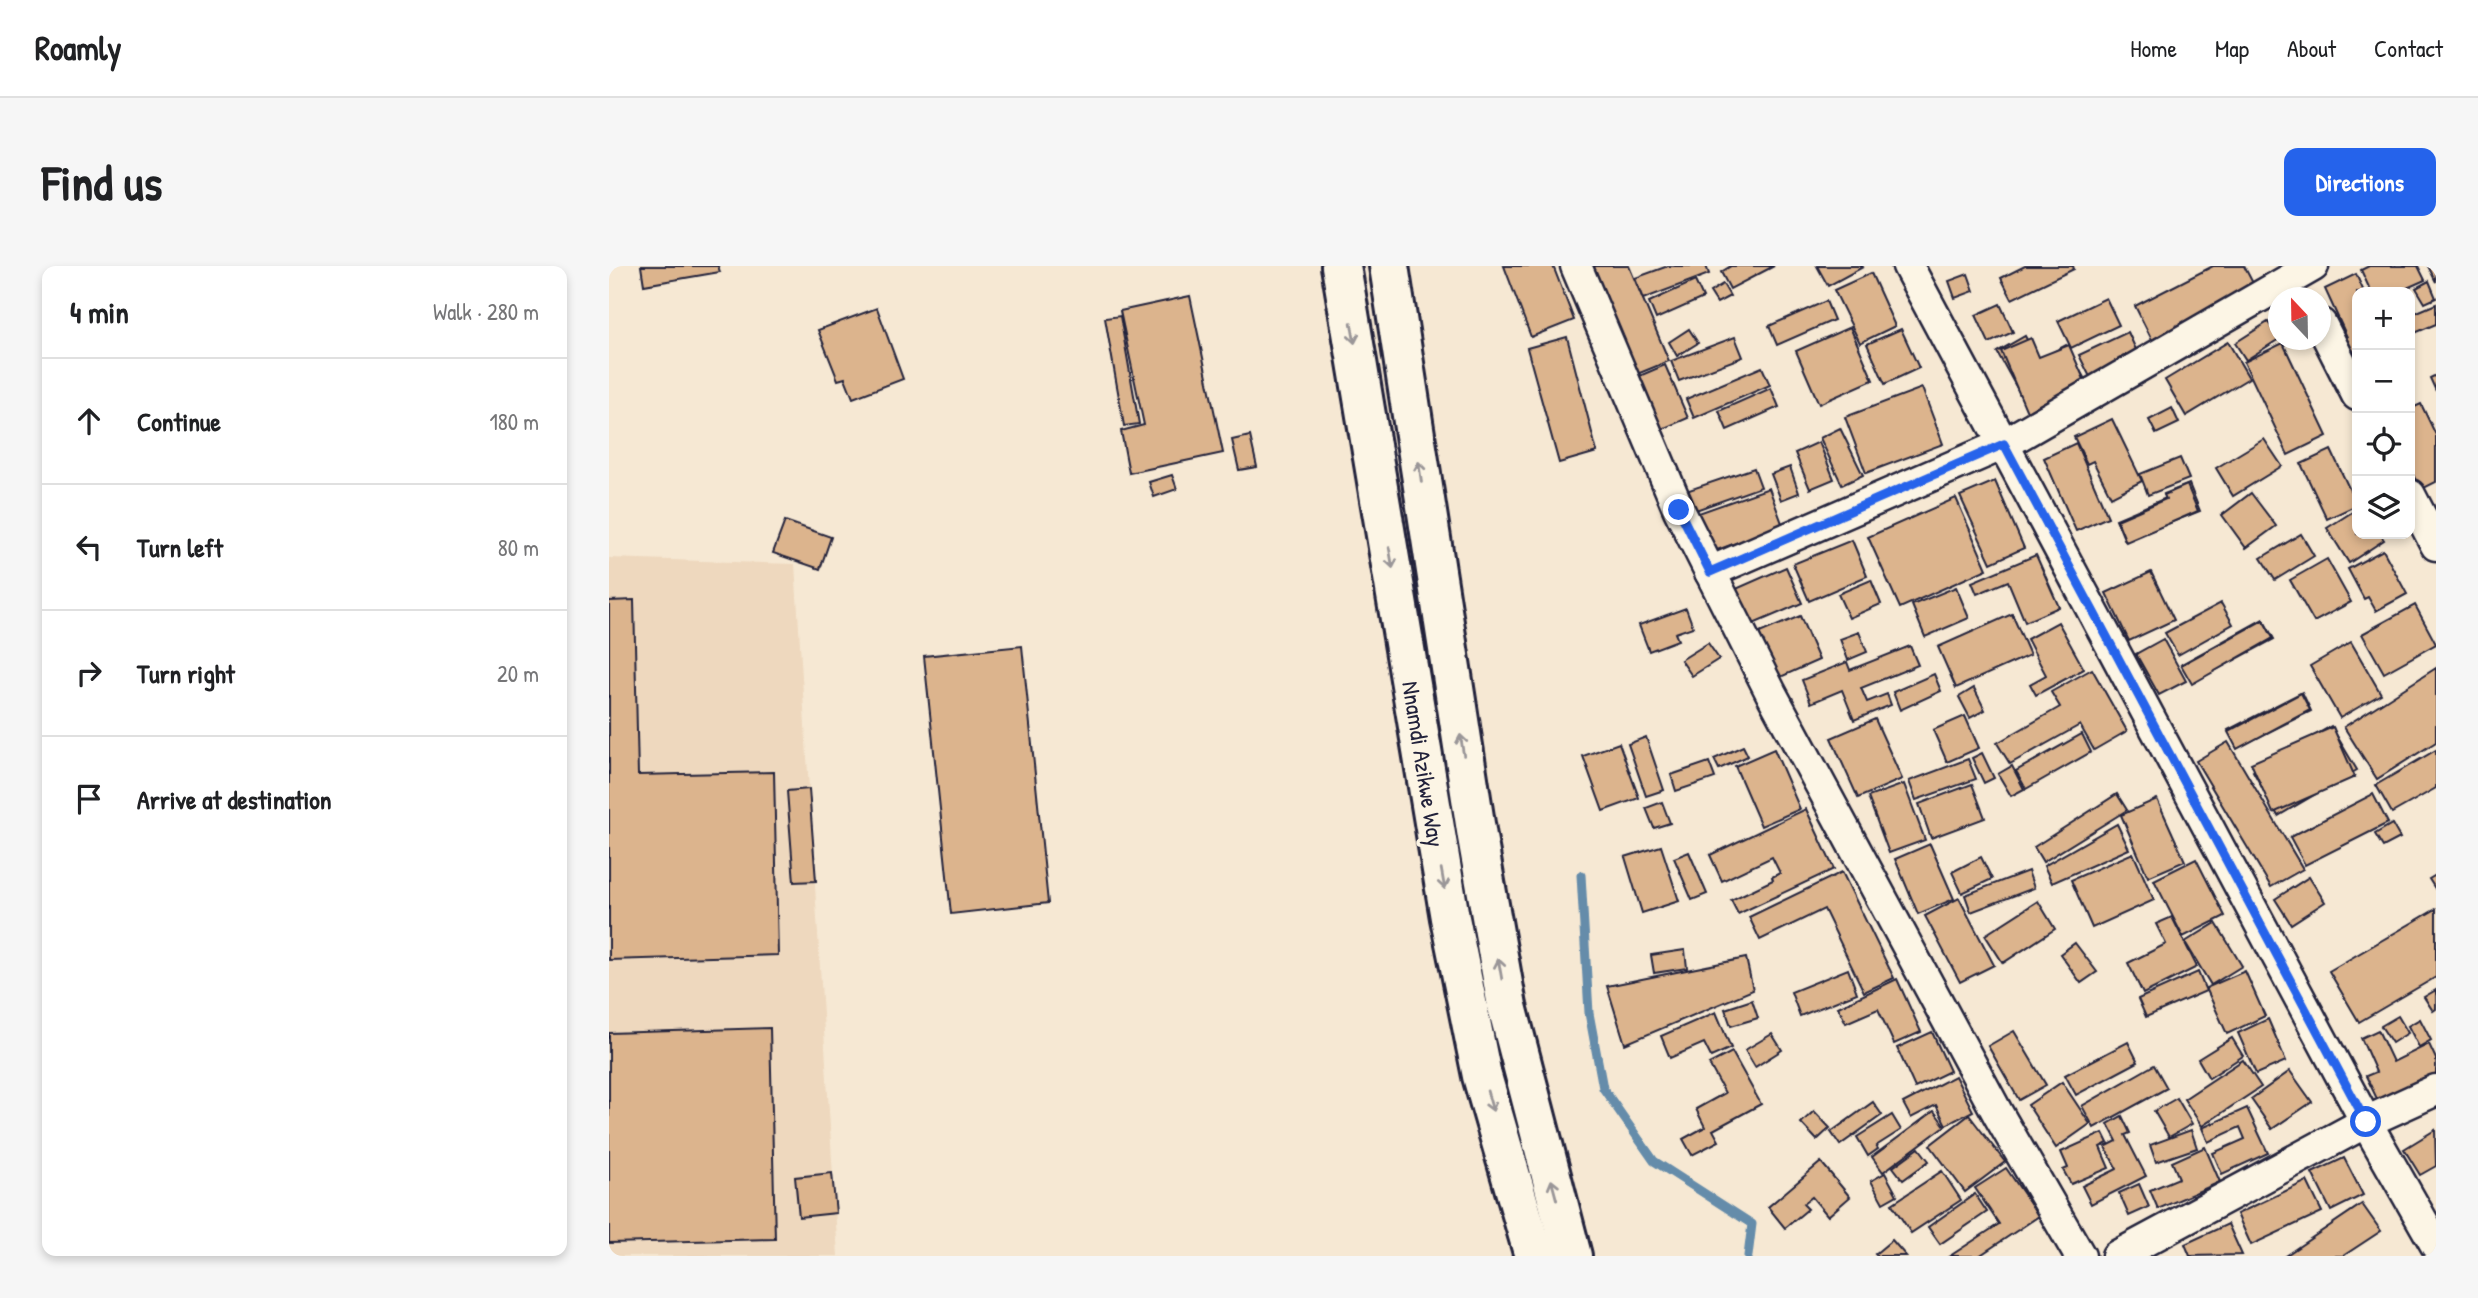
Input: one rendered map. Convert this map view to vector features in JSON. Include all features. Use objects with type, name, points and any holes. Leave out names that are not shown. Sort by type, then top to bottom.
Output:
[{"type":"highway","name":"Nnamdi Azikwe Way","points":[[1341,266],[1450,918],[1482,1076],[1534,1256]]},
{"type":"highway","name":"Nnamdi Azikwe Way","points":[[1389,266],[1455,704],[1507,1006],[1572,1256]]},
{"type":"street","points":[[1576,266],[1679,510],[1771,693],[1998,1114],[2080,1256]]},
{"type":"street","points":[[1908,266],[2366,1122],[2436,1245]]},
{"type":"street","points":[[1710,572],[2004,444],[2301,276]]},
{"type":"street","points":[[2331,344],[2352,385]]},
{"type":"street","points":[[2415,505],[2436,545]]},
{"type":"street","points":[[2117,1256],[2366,1122],[2436,1090]]},
{"type":"shaded area","points":[[609,558],[795,564],[838,1256],[609,1256]]},
{"type":"building","points":[[641,266],[718,266],[720,272],[644,285]]},
{"type":"building","points":[[1504,266],[1553,266],[1574,320],[1531,337]]},
{"type":"building","points":[[1583,266],[1629,266],[1669,361],[1630,377]]},
{"type":"building","points":[[1668,266],[1706,266],[1709,274],[1643,299],[1635,278]]},
{"type":"building","points":[[1731,266],[1774,266],[1730,289],[1721,272]]},
{"type":"building","points":[[1817,266],[1862,266],[1863,267],[1828,286]]},
{"type":"building","points":[[2025,266],[2073,266],[2074,269],[2012,299],[2001,278]]},
{"type":"building","points":[[2213,266],[2244,266],[2255,287],[2152,340],[2135,306]]},
{"type":"building","points":[[2369,266],[2418,266],[2425,280],[2409,287],[2369,287],[2361,270]]},
{"type":"building","points":[[2428,266],[2436,266],[2436,282]]},
{"type":"building","points":[[1871,273],[1895,326],[1860,343],[1834,290]]},
{"type":"building","points":[[1968,274],[1974,291],[1955,298],[1949,281]]},
{"type":"building","points":[[2356,274],[2362,287],[2352,287],[2352,356],[2348,358],[2340,340],[2347,337],[2331,302],[2329,287]]},
{"type":"building","points":[[1695,281],[1703,298],[1656,319],[1649,302]]},
{"type":"building","points":[[2429,281],[2436,298],[2425,303],[2416,288]]},
{"type":"building","points":[[1723,284],[1730,296],[1717,303],[1710,292]]},
{"type":"building","points":[[1190,296],[1223,453],[1129,473],[1121,431],[1144,425],[1120,311]]},
{"type":"building","points":[[2106,298],[2119,325],[2071,348],[2058,321]]},
{"type":"building","points":[[1826,301],[1834,320],[1777,345],[1769,326]]},
{"type":"building","points":[[2000,304],[2013,332],[1989,343],[1976,315]]},
{"type":"building","points":[[2436,304],[2436,324],[2415,333],[2415,313]]},
{"type":"building","points":[[877,308],[903,379],[853,398],[845,378],[838,380],[818,330]]},
{"type":"building","points":[[1120,316],[1139,424],[1124,426],[1105,318]]},
{"type":"building","points":[[2268,322],[2268,346],[2246,360],[2235,343]]},
{"type":"building","points":[[1850,327],[1873,380],[1819,404],[1796,351]]},
{"type":"building","points":[[1689,329],[1698,343],[1677,356],[1669,342]]},
{"type":"building","points":[[1901,329],[1919,368],[1885,384],[1867,344]]},
{"type":"building","points":[[2128,332],[2138,354],[2090,377],[2079,355]]},
{"type":"building","points":[[2025,336],[2038,360],[2066,345],[2087,383],[2031,414],[1997,352]]},
{"type":"building","points":[[1567,337],[1597,452],[1559,463],[1527,348]]},
{"type":"building","points":[[1735,337],[1743,357],[1679,381],[1671,361]]},
{"type":"building","points":[[2031,338],[2039,357],[2069,345],[2087,386],[2027,412],[2001,351]]},
{"type":"building","points":[[2228,342],[2249,378],[2186,416],[2165,380]]},
{"type":"building","points":[[2269,350],[2286,350],[2327,436],[2288,455],[2244,362]]},
{"type":"building","points":[[1665,365],[1688,418],[1653,433],[1630,380]]},
{"type":"building","points":[[1762,367],[1770,385],[1694,418],[1686,399]]},
{"type":"building","points":[[2436,375],[2436,391],[2430,378]]},
{"type":"building","points":[[1771,388],[1779,407],[1727,430],[1719,411]]},
{"type":"building","points":[[1922,388],[1943,444],[1866,473],[1845,417]]},
{"type":"building","points":[[2421,404],[2436,435],[2436,482],[2420,490],[2415,479],[2415,407]]},
{"type":"building","points":[[2172,408],[2179,423],[2156,434],[2149,420]]},
{"type":"building","points":[[2112,419],[2142,481],[2111,497],[2093,461],[2087,464],[2074,437]]},
{"type":"building","points":[[1840,428],[1863,475],[1842,485],[1820,438]]},
{"type":"building","points":[[1250,436],[1257,467],[1239,470],[1232,440]]},
{"type":"building","points":[[2264,439],[2282,466],[2233,496],[2216,468]]},
{"type":"building","points":[[1819,442],[1834,479],[1810,489],[1795,453]]},
{"type":"building","points":[[2076,443],[2108,517],[2076,531],[2044,458]]},
{"type":"building","points":[[2331,450],[2352,494],[2352,507],[2327,519],[2301,464]]},
{"type":"building","points":[[2180,458],[2189,479],[2148,495],[2140,474]]},
{"type":"building","points":[[1790,467],[1799,493],[1781,500],[1771,474]]},
{"type":"building","points":[[1754,468],[1761,487],[1693,511],[1686,491]]},
{"type":"building","points":[[1172,475],[1177,489],[1154,497],[1149,482]]},
{"type":"building","points":[[1995,481],[2024,548],[1991,563],[1960,496]]},
{"type":"building","points":[[2189,484],[2200,511],[2125,541],[2116,519],[2166,498],[2164,494]]},
{"type":"building","points":[[2187,485],[2198,511],[2126,542],[2117,520],[2166,499],[2164,495]]},
{"type":"building","points":[[1769,488],[1783,526],[1706,554],[1693,515]]},
{"type":"building","points":[[2251,493],[2276,526],[2246,548],[2222,515]]},
{"type":"building","points":[[1956,498],[1987,569],[1900,608],[1868,537]]},
{"type":"building","points":[[2352,512],[2352,539],[2384,540],[2349,563],[2327,528]]},
{"type":"building","points":[[785,521],[831,537],[820,569],[773,553]]},
{"type":"building","points":[[2301,534],[2314,556],[2275,580],[2261,558]]},
{"type":"building","points":[[1852,540],[1867,576],[1809,601],[1793,564]]},
{"type":"building","points":[[2383,550],[2407,594],[2376,611],[2368,597],[2364,599],[2348,569]]},
{"type":"building","points":[[2036,555],[2059,607],[2025,622],[2008,581],[1977,594],[1972,582]]},
{"type":"building","points":[[2327,559],[2351,602],[2314,622],[2290,580]]},
{"type":"building","points":[[1786,567],[1802,603],[1751,625],[1736,589]]},
{"type":"building","points":[[2151,572],[2174,620],[2129,641],[2106,593]]},
{"type":"building","points":[[1871,580],[1881,604],[1849,618],[1838,594]]},
{"type":"building","points":[[1956,587],[1969,618],[1925,637],[1912,605]]},
{"type":"building","points":[[634,600],[638,775],[774,772],[778,955],[609,960],[609,601]]},
{"type":"building","points":[[2221,603],[2233,624],[2178,655],[2165,633]]},
{"type":"building","points":[[2415,605],[2436,644],[2384,673],[2362,634]]},
{"type":"building","points":[[1686,608],[1693,627],[1675,633],[1678,640],[1649,651],[1639,625]]},
{"type":"building","points":[[2012,614],[2030,655],[1956,688],[1938,647]]},
{"type":"building","points":[[1800,616],[1819,660],[1776,679],[1757,634]]},
{"type":"building","points":[[2263,619],[2274,639],[2192,683],[2182,664]]},
{"type":"building","points":[[2263,620],[2273,638],[2192,684],[2181,665]]},
{"type":"building","points":[[2058,622],[2084,669],[2036,695],[2030,684],[2046,675],[2027,639]]},
{"type":"building","points":[[1859,632],[1867,652],[1848,660],[1840,639]]},
{"type":"building","points":[[2163,639],[2186,681],[2159,695],[2136,654]]},
{"type":"building","points":[[2351,642],[2381,694],[2340,718],[2310,666]]},
{"type":"building","points":[[1708,643],[1719,659],[1692,676],[1681,660]]},
{"type":"building","points":[[1022,646],[1048,903],[951,914],[924,656]]},
{"type":"building","points":[[1910,646],[1918,665],[1861,688],[1867,702],[1887,694],[1891,705],[1854,720],[1842,690],[1811,703],[1802,680],[1847,662],[1850,670]]},
{"type":"building","points":[[2436,668],[2436,742],[2377,779],[2344,727]]},
{"type":"building","points":[[2092,669],[2127,731],[2094,750],[2080,725],[2010,764],[1997,743],[2060,707],[2051,692]]},
{"type":"building","points":[[1934,674],[1941,691],[1900,710],[1893,692]]},
{"type":"building","points":[[1974,688],[1985,710],[1970,718],[1959,697]]},
{"type":"building","points":[[2302,692],[2311,711],[2237,748],[2228,730]]},
{"type":"building","points":[[2301,693],[2310,710],[2237,749],[2228,732]]},
{"type":"building","points":[[1965,716],[1979,748],[1947,762],[1933,730]]},
{"type":"building","points":[[1875,719],[1902,779],[1858,798],[1831,738]]},
{"type":"building","points":[[2331,726],[2357,770],[2278,816],[2253,771]]},
{"type":"building","points":[[2333,727],[2355,777],[2273,813],[2251,763]]},
{"type":"building","points":[[2082,734],[2091,752],[2026,789],[2016,771]]},
{"type":"building","points":[[1646,737],[1664,790],[1646,796],[1628,744]]},
{"type":"building","points":[[2228,742],[2303,869],[2271,887],[2196,761]]},
{"type":"building","points":[[1619,743],[1639,798],[1603,811],[1583,756]]},
{"type":"building","points":[[1743,746],[1748,756],[1719,769],[1714,759]]},
{"type":"building","points":[[1774,749],[1800,809],[1761,826],[1735,766]]},
{"type":"building","points":[[2436,750],[2436,788],[2392,813],[2376,785]]},
{"type":"building","points":[[1982,753],[1994,778],[1984,783],[1972,758]]},
{"type":"building","points":[[1968,759],[1976,779],[1916,800],[1909,781]]},
{"type":"building","points":[[1709,762],[1715,778],[1676,791],[1671,775]]},
{"type":"building","points":[[2012,766],[2024,789],[2011,796],[1998,774]]},
{"type":"building","points":[[1904,784],[1925,840],[1889,853],[1868,797]]},
{"type":"building","points":[[1972,784],[1985,818],[1931,838],[1919,804]]},
{"type":"building","points":[[809,789],[816,881],[794,882],[787,791]]},
{"type":"building","points":[[2117,794],[2127,810],[2043,862],[2034,847]]},
{"type":"building","points":[[2373,794],[2388,823],[2305,865],[2290,837]]},
{"type":"building","points":[[2157,799],[2185,861],[2148,877],[2121,815]]},
{"type":"building","points":[[1662,802],[1670,823],[1654,828],[1646,808]]},
{"type":"building","points":[[1806,809],[1834,869],[1738,914],[1731,900],[1773,880],[1772,877],[1780,873],[1772,857],[1722,881],[1710,855]]},
{"type":"building","points":[[2117,824],[2129,849],[2052,883],[2044,866]]},
{"type":"building","points":[[2392,824],[2400,838],[2383,847],[2375,834]]},
{"type":"building","points":[[1930,844],[1954,899],[1918,914],[1895,859]]},
{"type":"building","points":[[1661,846],[1679,901],[1642,913],[1625,857]]},
{"type":"building","points":[[1689,852],[1707,894],[1692,900],[1674,858]]},
{"type":"building","points":[[2133,853],[2154,900],[2092,928],[2071,880]]},
{"type":"building","points":[[1981,857],[1992,879],[1962,893],[1952,872]]},
{"type":"building","points":[[2196,859],[2225,916],[2183,937],[2154,880]]},
{"type":"building","points":[[2028,871],[2034,888],[1971,912],[1965,895]]},
{"type":"building","points":[[1842,872],[1894,978],[1864,992],[1824,909],[1760,940],[1749,917]]},
{"type":"building","points":[[2436,875],[2436,890],[2429,879]]},
{"type":"building","points":[[2309,877],[2325,902],[2291,924],[2275,899]]},
{"type":"building","points":[[1959,898],[1994,965],[1960,982],[1925,916]]},
{"type":"building","points":[[2038,901],[2055,929],[2003,963],[1985,935]]},
{"type":"building","points":[[2436,909],[2436,977],[2359,1022],[2329,971]]},
{"type":"building","points":[[2172,917],[2197,967],[2143,994],[2128,963],[2166,944],[2156,924]]},
{"type":"building","points":[[2216,923],[2242,966],[2211,985],[2185,942]]},
{"type":"building","points":[[2075,943],[2097,972],[2081,983],[2060,954]]},
{"type":"building","points":[[1685,950],[1687,968],[1654,973],[1651,955]]},
{"type":"building","points":[[1746,958],[1753,990],[1625,1044],[1607,986]]},
{"type":"building","points":[[1848,969],[1857,993],[1800,1016],[1791,992]]},
{"type":"building","points":[[2245,971],[2265,1016],[2227,1034],[2206,988]]},
{"type":"building","points":[[2198,972],[2206,991],[2146,1017],[2138,999]]},
{"type":"building","points":[[1897,979],[1921,1032],[1894,1044],[1878,1009],[1846,1023],[1838,1007]]},
{"type":"building","points":[[2436,990],[2436,1009],[2433,1011],[2424,997]]},
{"type":"building","points":[[1752,1000],[1758,1018],[1731,1026],[1725,1009]]},
{"type":"building","points":[[1716,1012],[1731,1048],[1711,1057],[1704,1043],[1670,1058],[1661,1036]]},
{"type":"building","points":[[2398,1016],[2408,1033],[2392,1043],[2381,1026]]},
{"type":"building","points":[[2268,1019],[2286,1061],[2256,1074],[2238,1033]]},
{"type":"building","points":[[2420,1019],[2431,1040],[2419,1047],[2408,1026]]},
{"type":"building","points":[[770,1028],[775,1239],[609,1243],[609,1033]]},
{"type":"building","points":[[2378,1030],[2393,1062],[2429,1044],[2436,1059],[2436,1074],[2378,1101],[2366,1076],[2376,1072],[2361,1038]]},
{"type":"building","points":[[2014,1031],[2046,1085],[2019,1100],[1988,1046]]},
{"type":"building","points":[[1932,1032],[1950,1071],[1915,1088],[1897,1048]]},
{"type":"building","points":[[1772,1034],[1782,1050],[1755,1067],[1745,1050]]},
{"type":"building","points":[[2232,1038],[2243,1056],[2209,1078],[2198,1059]]},
{"type":"building","points":[[2128,1042],[2138,1062],[2076,1095],[2065,1075]]},
{"type":"building","points":[[1732,1052],[1761,1104],[1713,1130],[1719,1141],[1692,1155],[1683,1139],[1705,1127],[1696,1109],[1725,1093],[1709,1064]]},
{"type":"building","points":[[2243,1060],[2261,1087],[2202,1126],[2184,1099]]},
{"type":"building","points":[[2154,1065],[2167,1088],[2094,1128],[2082,1106]]},
{"type":"building","points":[[2290,1071],[2312,1102],[2272,1129],[2251,1099]]},
{"type":"building","points":[[1955,1076],[1973,1111],[1946,1125],[1936,1105],[1911,1118],[1903,1103]]},
{"type":"building","points":[[2062,1082],[2090,1124],[2056,1148],[2028,1105]]},
{"type":"building","points":[[2177,1098],[2192,1124],[2169,1137],[2154,1111]]},
{"type":"building","points":[[1873,1102],[1882,1115],[1840,1145],[1831,1132]]},
{"type":"building","points":[[2247,1108],[2268,1153],[2222,1174],[2213,1153],[2245,1139],[2240,1127],[2208,1142],[2202,1128]]},
{"type":"building","points":[[1814,1111],[1830,1128],[1817,1140],[1801,1123]]},
{"type":"building","points":[[1934,1111],[1945,1126],[1883,1172],[1872,1157]]},
{"type":"building","points":[[1892,1115],[1901,1130],[1876,1146],[1878,1149],[1868,1156],[1857,1137]]},
{"type":"building","points":[[1969,1115],[2005,1162],[1965,1192],[1930,1145]]},
{"type":"building","points":[[2122,1116],[2130,1133],[2125,1135],[2146,1176],[2091,1204],[2082,1186],[2117,1169],[2105,1147],[2117,1141],[2108,1124]]},
{"type":"building","points":[[2191,1130],[2197,1148],[2156,1162],[2150,1145]]},
{"type":"building","points":[[2435,1130],[2436,1166],[2420,1175],[2404,1149]]},
{"type":"building","points":[[2103,1133],[2108,1143],[2100,1147],[2109,1168],[2071,1184],[2063,1170],[2068,1168],[2061,1152]]},
{"type":"building","points":[[2205,1147],[2220,1182],[2158,1209],[2150,1190],[2179,1178],[2172,1162]]},
{"type":"building","points":[[1919,1148],[1929,1161],[1903,1180],[1893,1167]]},
{"type":"building","points":[[2344,1158],[2363,1195],[2331,1211],[2312,1173]]},
{"type":"building","points":[[1821,1162],[1850,1197],[1828,1216],[1812,1197],[1803,1204],[1808,1209],[1785,1228],[1768,1207]]},
{"type":"building","points":[[2006,1168],[2039,1216],[1979,1256],[1950,1256],[1999,1224],[1975,1188]]},
{"type":"building","points":[[1942,1171],[1961,1200],[1911,1233],[1892,1204]]},
{"type":"building","points":[[832,1173],[836,1213],[799,1217],[795,1177]]},
{"type":"building","points":[[1885,1173],[1897,1195],[1883,1203],[1871,1181]]},
{"type":"building","points":[[2307,1181],[2322,1212],[2251,1245],[2237,1214]]},
{"type":"building","points":[[2139,1184],[2149,1207],[2129,1216],[2119,1193]]},
{"type":"building","points":[[1975,1194],[1987,1212],[1940,1244],[1928,1227]]},
{"type":"building","points":[[2362,1204],[2381,1231],[2343,1256],[2285,1256]]},
{"type":"building","points":[[2228,1224],[2242,1255],[2190,1256],[2185,1244]]},
{"type":"building","points":[[1892,1240],[1906,1256],[1875,1254]]},
{"type":"waterway","points":[[1581,875],[1589,1013],[1603,1088],[1654,1161],[1752,1224],[1748,1256]]},
{"type":"route","points":[[1679,510],[1710,572],[2004,444],[2366,1122]]}]
